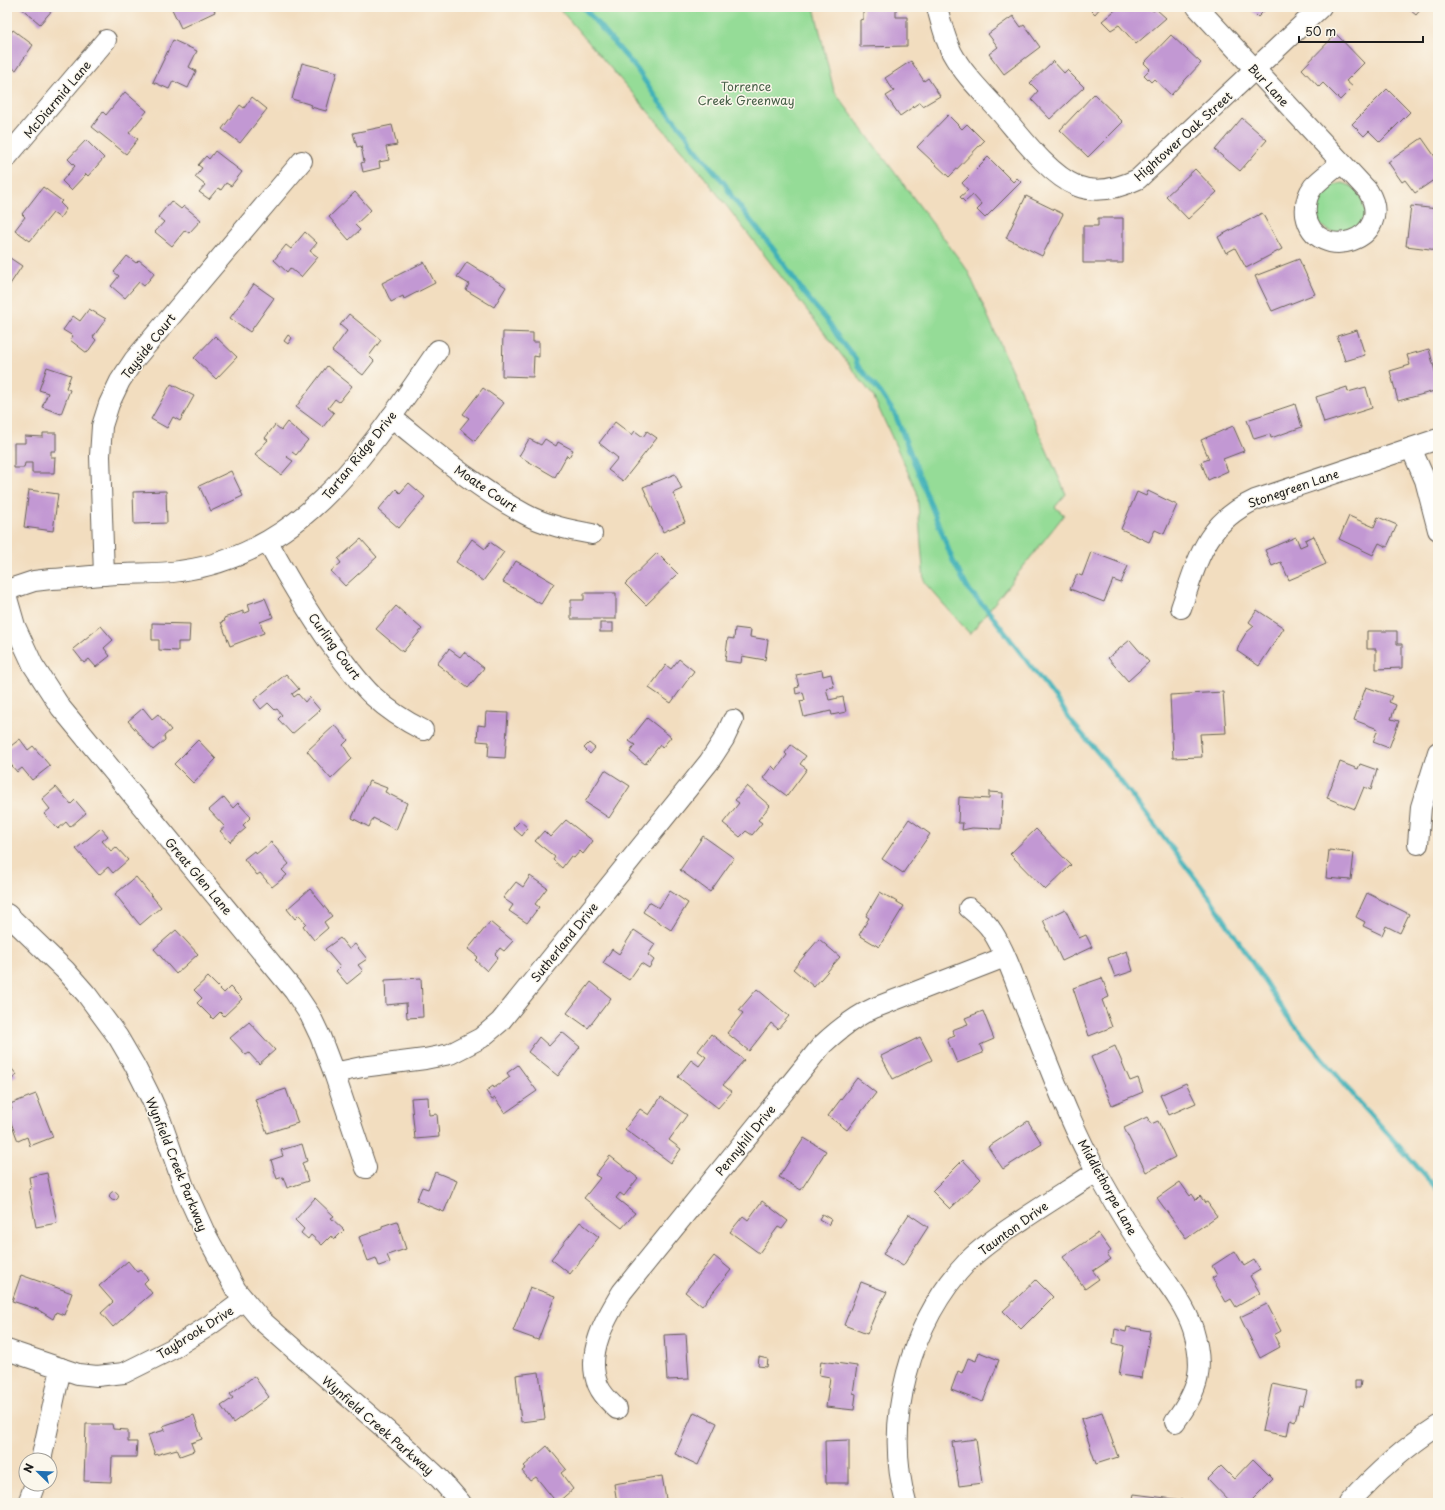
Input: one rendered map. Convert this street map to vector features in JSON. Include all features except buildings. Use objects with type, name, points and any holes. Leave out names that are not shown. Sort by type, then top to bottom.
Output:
[{"type":"street","name":"Hightower Oak Street","points":[[937,7],[941,24],[952,54],[970,79],[1041,159],[1060,176],[1077,186],[1099,190],[1120,187],[1138,179],[1256,70],[1321,7]]},
{"type":"street","name":"Bur Lane","points":[[1197,7],[1341,163]]},
{"type":"street","name":"McDiarmid Lane","points":[[7,157],[106,40]]},
{"type":"street","name":"Tayside Court","points":[[104,575],[100,456],[102,426],[109,404],[120,381],[134,360],[302,160]]},
{"type":"street","name":"Tartan Ridge Drive","points":[[7,590],[34,581],[104,575],[180,571],[209,565],[243,554],[268,542],[302,517],[327,496],[338,484],[391,417],[438,350]]},
{"type":"street","name":"Moate Court","points":[[391,417],[481,488],[526,515],[554,525],[592,534]]},
{"type":"street","name":"Stonegreen Lane","points":[[1181,608],[1196,564],[1214,531],[1226,518],[1242,506],[1255,500],[1438,439]]},
{"type":"street","points":[[1411,448],[1425,480],[1438,530]]},
{"type":"street","name":"Curling Court","points":[[268,542],[290,581],[325,637],[356,678],[389,709],[405,720],[424,730]]},
{"type":"street","name":"Great Glen Lane","points":[[7,598],[15,626],[33,665],[61,708],[294,991],[310,1015],[334,1074],[366,1168]]},
{"type":"street","name":"Sutherland Drive","points":[[334,1074],[362,1067],[425,1059],[450,1054],[481,1038],[500,1022],[709,762],[724,739],[733,720]]},
{"type":"street","points":[[1418,844],[1421,807],[1438,752]]},
{"type":"street","name":"Middlethorpe Lane","points":[[968,908],[986,923],[992,931],[1005,957],[1065,1104],[1096,1172],[1141,1245],[1175,1296],[1193,1329],[1199,1356],[1198,1378],[1185,1409],[1175,1422]]},
{"type":"street","name":"Wynfield Creek Parkway","points":[[7,914],[66,971],[87,995],[118,1037],[150,1096],[161,1121],[184,1188],[204,1231],[236,1290],[261,1320],[440,1479],[461,1503]]},
{"type":"street","name":"Pennyhill Drive","points":[[617,1409],[603,1395],[598,1385],[594,1368],[595,1354],[600,1333],[608,1315],[622,1292],[822,1045],[859,1015],[1005,957]]},
{"type":"street","name":"Taunton Drive","points":[[906,1503],[899,1469],[898,1431],[901,1402],[908,1368],[924,1327],[935,1306],[955,1277],[970,1260],[993,1239],[1096,1172]]},
{"type":"street","name":"Taybrook Drive","points":[[7,1350],[78,1374],[97,1376],[124,1373],[172,1349],[210,1325],[244,1300]]},
{"type":"street","points":[[43,1452],[61,1368]]},
{"type":"street","points":[[1349,1503],[1369,1480],[1393,1458],[1438,1426]]},
{"type":"street","points":[[28,1503],[32,1492]]},
{"type":"green space","name":"Torrence Creek Greenway","points":[[558,7],[814,7],[834,91],[968,271],[1066,494],[1055,507],[1064,515],[970,634],[924,582],[917,492],[873,396],[702,174]]},
{"type":"green space","points":[[1343,183],[1349,185],[1357,191],[1366,213],[1355,230],[1339,234],[1324,228],[1318,221],[1315,214],[1315,206],[1318,198],[1324,191],[1332,186]]},
{"type":"waterway","points":[[583,7],[636,68],[660,103],[725,184],[732,197],[775,251],[804,293],[830,324],[838,337],[855,358],[858,366],[880,392],[895,414],[953,561],[968,589],[990,613],[1062,707],[1070,720],[1105,761],[1211,899],[1287,1016],[1361,1104],[1438,1190]]}]
